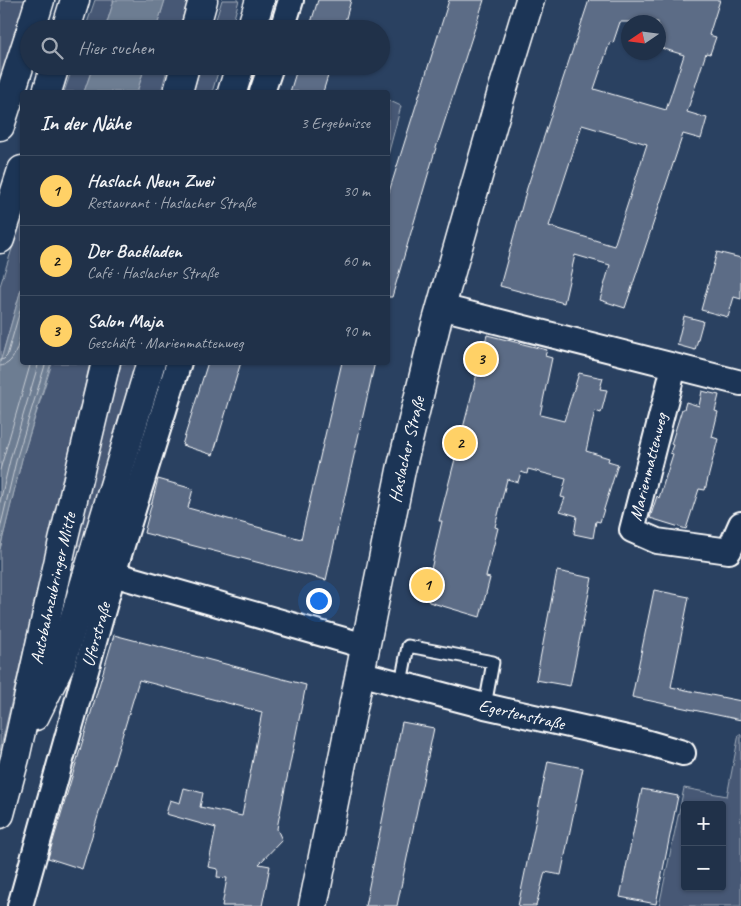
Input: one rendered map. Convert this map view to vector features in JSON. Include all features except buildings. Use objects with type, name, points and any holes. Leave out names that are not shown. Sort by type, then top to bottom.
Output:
[{"type":"main road","points":[[34,20],[40,0]]},
{"type":"main road","points":[[69,20],[75,0]]},
{"type":"main road","points":[[198,20],[203,0]]},
{"type":"main road","points":[[254,20],[260,0]]},
{"type":"main road","name":"Haslacher Straße","points":[[313,906],[401,470],[441,307],[530,0]]},
{"type":"main road","points":[[0,126],[20,64]]},
{"type":"main road","points":[[48,90],[52,75]]},
{"type":"main road","points":[[179,90],[183,75]]},
{"type":"main road","points":[[233,90],[237,75]]},
{"type":"main road","points":[[0,239],[20,176]]},
{"type":"main road","name":"Autobahnzubringer Mitte","points":[[0,814],[15,758],[63,541],[105,365]]},
{"type":"main road","points":[[15,758],[61,663],[151,365]]},
{"type":"street","points":[[285,20],[291,0]]},
{"type":"street","points":[[263,90],[267,75]]},
{"type":"street","points":[[441,307],[741,383]]},
{"type":"street","name":"Uferstraße","points":[[20,906],[113,574],[178,365]]},
{"type":"street","name":"Marienmattenweg","points":[[674,367],[632,530],[657,540],[729,551],[741,524]]},
{"type":"street","points":[[113,574],[365,646]]},
{"type":"street","name":"Egertenstraße","points":[[360,673],[485,706],[629,738],[683,753]]},
{"type":"lane","points":[[401,683],[408,646],[493,662],[485,706]]},
{"type":"shaded area","points":[[0,0],[32,0],[26,20],[20,20],[20,38],[0,100]]},
{"type":"shaded area","points":[[95,0],[114,0],[108,20],[88,20]]},
{"type":"shaded area","points":[[165,0],[188,0],[182,20],[159,20]]},
{"type":"shaded area","points":[[222,0],[239,0],[233,20],[216,20]]},
{"type":"shaded area","points":[[70,75],[90,75],[85,90],[65,90]]},
{"type":"shaded area","points":[[142,75],[166,75],[162,90],[138,90]]},
{"type":"shaded area","points":[[198,75],[217,75],[213,90],[194,90]]},
{"type":"shaded area","points":[[390,101],[401,106],[390,147]]},
{"type":"shaded area","points":[[20,224],[20,293],[0,363],[0,286]]},
{"type":"shaded area","points":[[51,365],[90,365],[0,751],[0,549],[22,459]]},
{"type":"shaded area","points":[[120,365],[136,365],[84,546],[78,545],[77,539]]},
{"type":"shaded area","points":[[739,734],[741,735],[741,906],[659,906],[681,802],[681,891],[726,891],[726,801],[681,801],[684,788],[727,796]]},
{"type":"water","points":[[114,0],[165,0],[159,20],[108,20]]},
{"type":"water","points":[[90,75],[142,75],[138,90],[85,90]]},
{"type":"water","points":[[20,293],[20,365],[50,365],[22,459],[0,549],[0,363]]},
{"type":"place","name":"Salon Maja","points":[[481,359]]},
{"type":"place","name":"Der Backladen","points":[[460,443]]},
{"type":"place","name":"Haslach Neun Zwei","points":[[427,585]]}]
